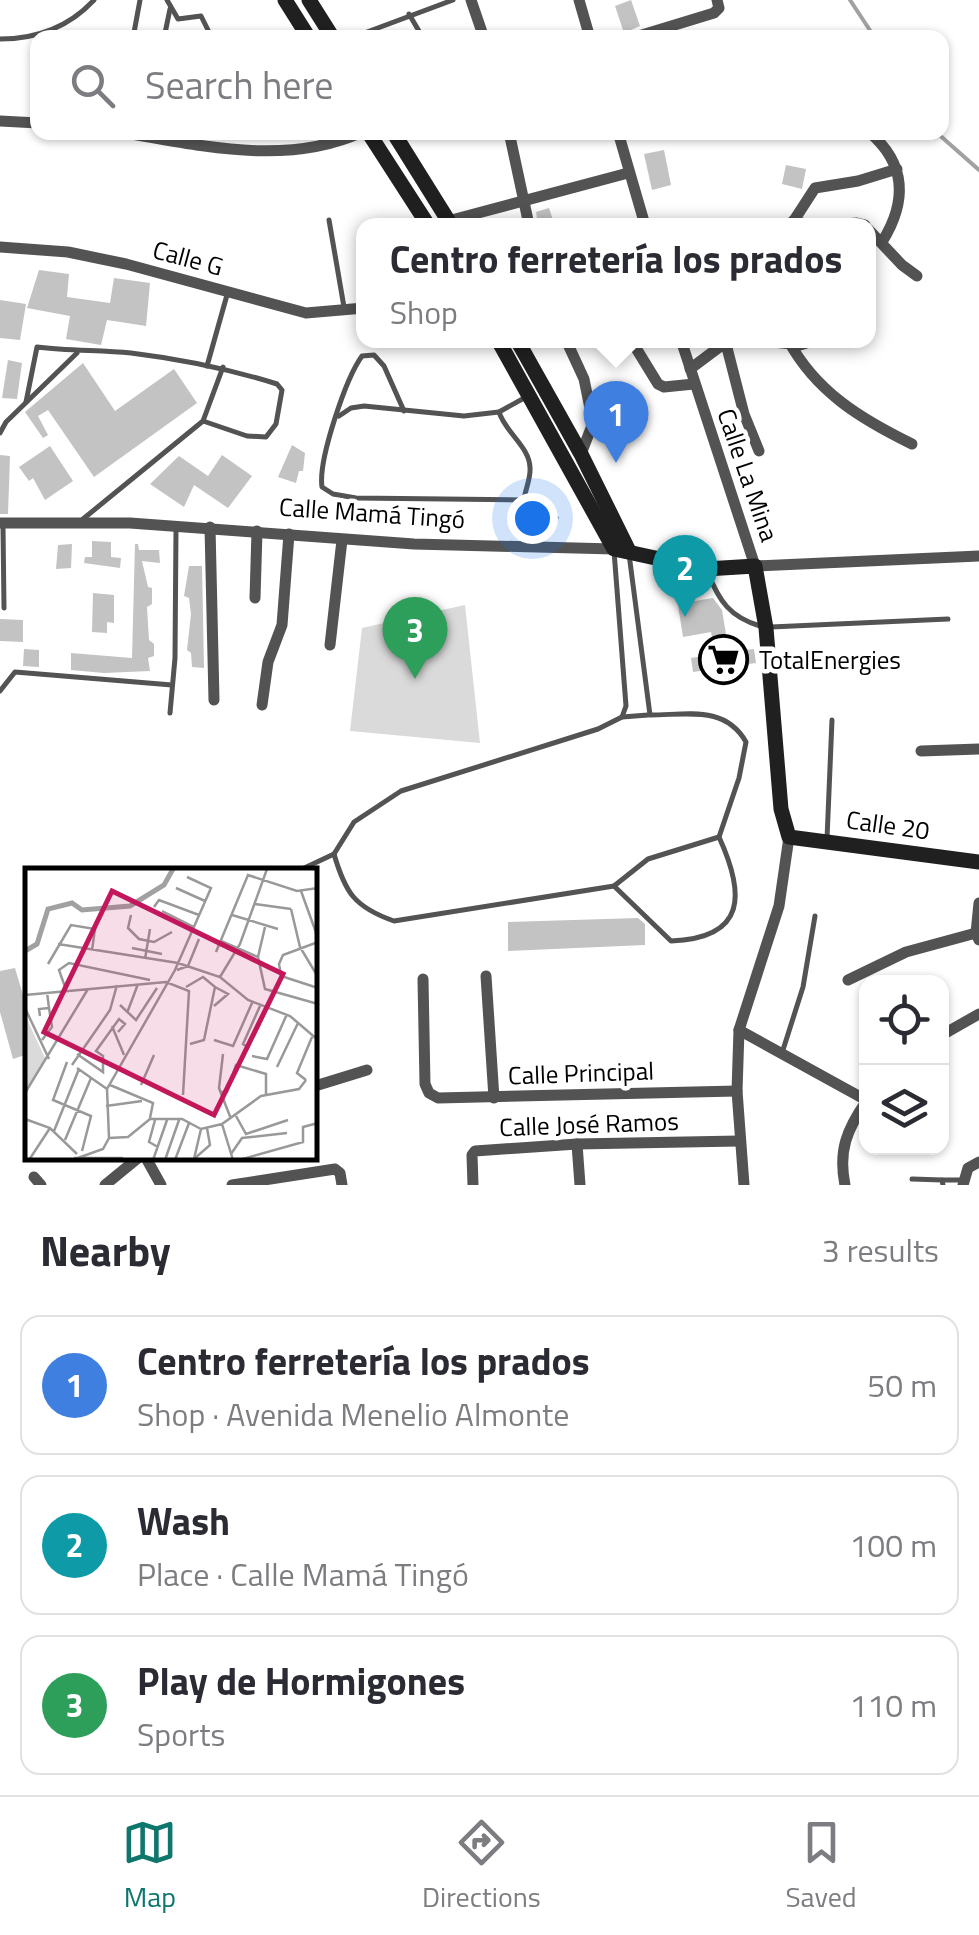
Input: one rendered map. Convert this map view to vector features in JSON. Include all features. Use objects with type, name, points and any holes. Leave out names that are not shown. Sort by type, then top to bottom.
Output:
[{"type":"street","points":[[285,0],[304,30]]},
{"type":"street","points":[[310,0],[328,30]]},
{"type":"street","points":[[471,0],[481,30]]},
{"type":"street","points":[[579,0],[588,30]]},
{"type":"street","points":[[654,30],[716,7]]},
{"type":"street","points":[[0,120],[30,122]]},
{"type":"street","points":[[167,140],[284,152],[317,149],[342,140]]},
{"type":"street","points":[[370,140],[423,218]]},
{"type":"street","points":[[398,140],[447,218]]},
{"type":"street","points":[[511,140],[527,218]]},
{"type":"street","points":[[620,140],[642,218]]},
{"type":"street","points":[[877,140],[891,156],[902,191],[891,228],[882,242]]},
{"type":"street","points":[[795,218],[815,188],[897,169]]},
{"type":"street","points":[[466,218],[628,172]]},
{"type":"street","points":[[876,236],[917,276]]},
{"type":"street","name":"Calle G","points":[[0,247],[68,252],[192,280],[306,313],[356,309]]},
{"type":"street","points":[[502,348],[622,550]]},
{"type":"street","points":[[521,348],[581,454],[622,550]]},
{"type":"street","points":[[570,348],[584,379],[593,423],[581,454]]},
{"type":"street","points":[[636,348],[658,384],[694,384]]},
{"type":"street","name":"Calle La Mina","points":[[683,348],[755,566]]},
{"type":"street","points":[[690,370],[721,348]]},
{"type":"street","points":[[730,348],[744,414],[760,451]]},
{"type":"street","points":[[792,348],[810,374],[846,408],[912,444]]},
{"type":"street","name":"Calle Mamá Tingó","points":[[1,523],[176,526],[342,540],[622,550],[706,568],[979,556]]},
{"type":"street","points":[[210,528],[214,700]]},
{"type":"street","points":[[255,598],[257,531]]},
{"type":"street","points":[[262,705],[268,662],[282,625],[290,534]]},
{"type":"street","points":[[330,645],[342,540]]},
{"type":"street","points":[[744,1185],[737,1091],[740,1030],[779,906],[790,838],[779,788],[766,628],[755,566]]},
{"type":"street","points":[[921,751],[979,749]]},
{"type":"street","name":"Calle 20","points":[[790,838],[979,862]]},
{"type":"street","points":[[848,980],[906,952],[977,936],[979,903]]},
{"type":"street","points":[[486,976],[494,1098]]},
{"type":"street","name":"Calle Principal","points":[[423,979],[425,1084],[428,1093],[438,1098],[737,1091]]},
{"type":"street","points":[[949,1031],[979,1014]]},
{"type":"street","points":[[740,1030],[859,1097]]},
{"type":"street","points":[[318,1085],[368,1070]]},
{"type":"street","points":[[844,1185],[842,1147],[859,1112]]},
{"type":"street","name":"Calle José Ramos","points":[[473,1185],[472,1155],[476,1151],[577,1144],[739,1141]]},
{"type":"street","points":[[577,1144],[580,1185]]},
{"type":"street","points":[[105,1185],[136,1160]]},
{"type":"street","points":[[147,1160],[160,1185]]},
{"type":"street","points":[[963,1182],[968,1168],[979,1162]]},
{"type":"street","points":[[232,1185],[335,1169],[342,1185]]},
{"type":"lane","points":[[56,30],[94,0]]},
{"type":"lane","points":[[134,30],[140,0]]},
{"type":"lane","points":[[370,30],[453,0]]},
{"type":"lane","points":[[165,30],[169,3]]},
{"type":"lane","points":[[169,3],[178,18],[201,16],[208,30]]},
{"type":"lane","points":[[409,14],[418,30]]},
{"type":"lane","points":[[0,39],[30,35]]},
{"type":"lane","points":[[329,220],[345,310]]},
{"type":"lane","points":[[207,366],[228,292]]},
{"type":"lane","points":[[26,402],[36,347],[129,353],[223,367],[280,386],[276,424],[271,434],[247,436],[203,421]]},
{"type":"lane","points":[[0,433],[77,352]]},
{"type":"lane","points":[[404,411],[384,366],[374,355],[367,355],[356,364],[330,434],[322,487],[332,494],[356,498],[524,500],[556,518]]},
{"type":"lane","points":[[78,523],[203,421],[223,367]]},
{"type":"lane","points":[[336,419],[351,408],[364,406],[464,416],[499,412],[529,396]]},
{"type":"lane","points":[[499,412],[531,469],[524,500]]},
{"type":"lane","points":[[1,523],[4,608]]},
{"type":"lane","points":[[170,713],[176,526]]},
{"type":"lane","points":[[622,550],[650,714]]},
{"type":"lane","points":[[622,550],[626,706],[622,717]]},
{"type":"lane","points":[[706,568],[730,612],[766,628],[948,619]]},
{"type":"lane","points":[[0,691],[15,672],[172,685]]},
{"type":"lane","points":[[304,868],[334,854],[354,822],[402,791],[598,730],[622,717],[650,714],[726,718],[746,742],[739,778],[719,837],[735,871],[730,922],[716,933],[693,940],[671,940],[614,886]]},
{"type":"lane","points":[[827,842],[832,720]]},
{"type":"lane","points":[[334,854],[344,887],[379,916],[394,920],[614,886],[648,859],[719,837]]},
{"type":"lane","points":[[782,1053],[804,987],[815,916]]},
{"type":"lane","points":[[912,1180],[963,1182]]},
{"type":"shaded area","points":[[465,605],[480,743],[350,731],[362,628]]},
{"type":"building","points":[[631,0],[640,26],[623,30],[615,6]]},
{"type":"building","points":[[664,150],[671,185],[652,190],[644,154]]},
{"type":"building","points":[[786,165],[806,169],[802,189],[782,184]]},
{"type":"building","points":[[549,208],[552,218],[537,218],[536,212]]},
{"type":"building","points":[[39,270],[69,274],[67,297],[110,303],[114,278],[150,283],[146,326],[107,320],[101,345],[66,339],[70,316],[27,308]]},
{"type":"building","points":[[0,300],[26,304],[20,340],[0,338]]},
{"type":"building","points":[[8,360],[22,363],[17,399],[2,398]]},
{"type":"building","points":[[83,363],[115,411],[174,369],[197,403],[94,477],[48,410],[38,416],[48,435],[43,438],[25,412]]},
{"type":"building","points":[[292,445],[305,453],[303,471],[299,471],[296,483],[278,477]]},
{"type":"building","points":[[50,446],[73,481],[45,500],[33,478],[29,481],[19,467]]},
{"type":"building","points":[[0,455],[10,456],[8,514],[0,514]]},
{"type":"building","points":[[222,455],[252,476],[228,508],[194,485],[184,507],[150,484],[179,456],[208,476]]},
{"type":"building","points":[[92,541],[111,542],[111,557],[121,558],[120,568],[84,563],[85,557],[92,557]]},
{"type":"building","points":[[72,544],[71,568],[56,569],[58,545]]},
{"type":"building","points":[[135,544],[139,550],[159,550],[160,563],[142,561],[148,587],[152,588],[152,604],[147,607],[149,640],[154,644],[154,656],[148,658],[150,671],[71,670],[71,653],[132,658]]},
{"type":"building","points":[[189,566],[202,566],[204,668],[192,667],[187,650],[191,614],[189,598],[184,596]]},
{"type":"building","points":[[93,593],[114,595],[114,623],[107,622],[107,633],[92,632]]},
{"type":"building","points":[[688,598],[689,602],[713,598],[722,610],[729,652],[754,649],[756,663],[693,672],[691,658],[715,654],[711,632],[683,637],[677,599]]},
{"type":"building","points":[[0,619],[23,620],[23,642],[0,641]]},
{"type":"building","points":[[24,649],[39,650],[39,667],[23,666]]},
{"type":"building","points":[[638,918],[645,924],[645,945],[508,951],[508,922]]},
{"type":"building","points":[[15,968],[25,1002],[25,1055],[13,1059],[0,1012],[0,971]]},
{"type":"waterway","points":[[850,0],[870,30]]},
{"type":"waterway","points":[[945,140],[979,170]]},
{"type":"place","name":"Centro ferretería los prados","points":[[616,463]]},
{"type":"place","name":"Wash","points":[[685,617]]},
{"type":"place","name":"TotalEnergies","points":[[724,660]]},
{"type":"place","name":"Play de Hormigones","points":[[415,679]]}]
